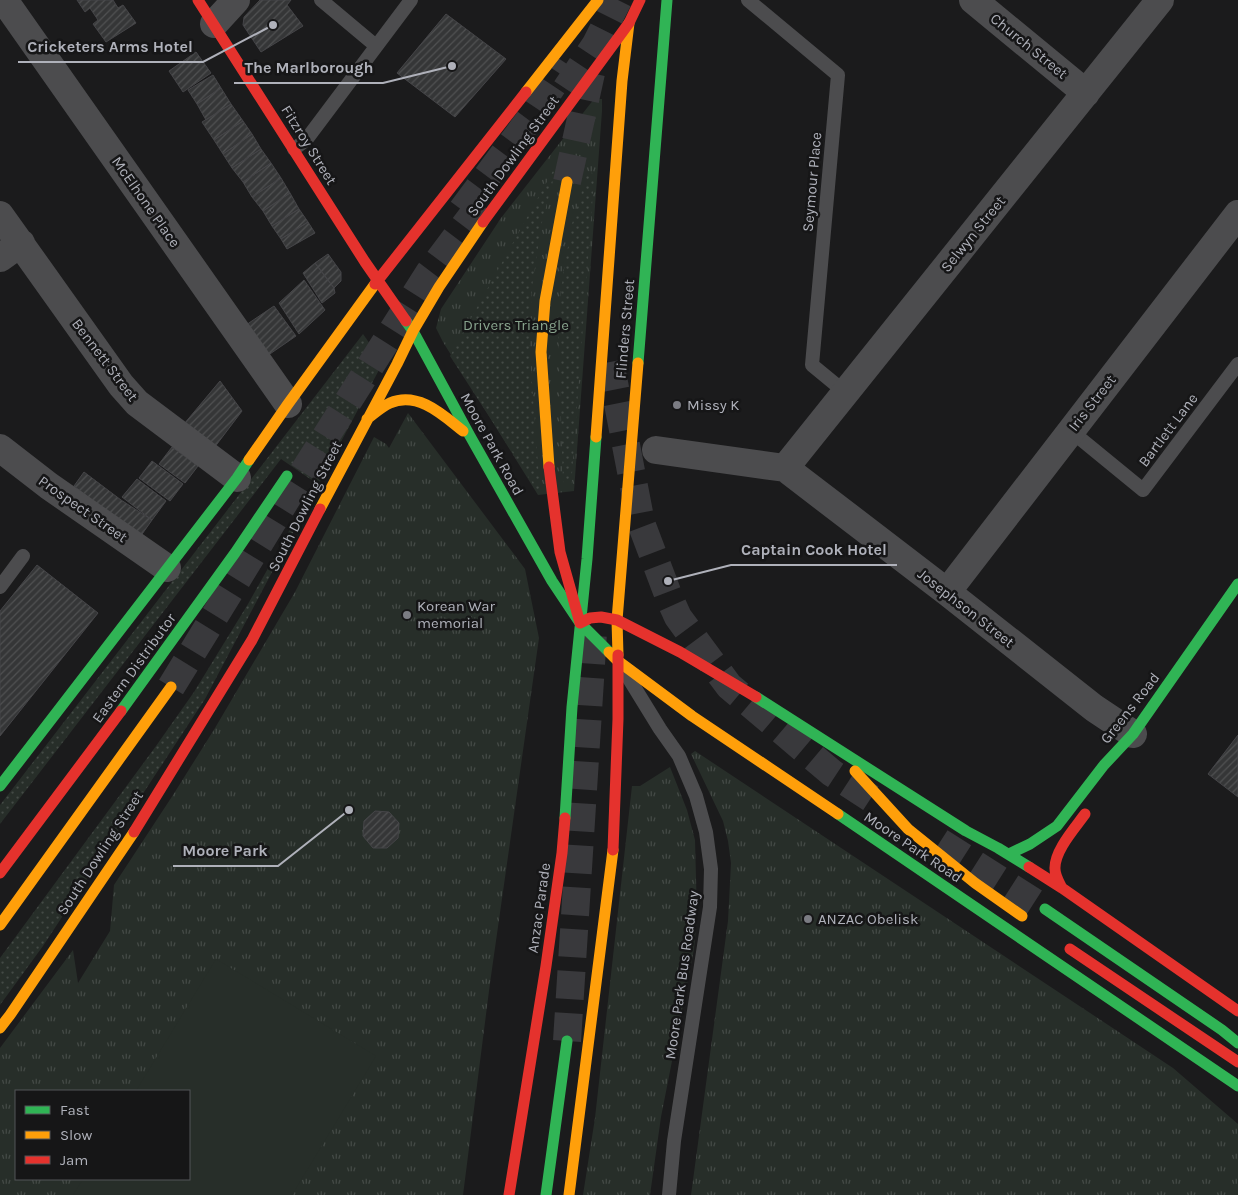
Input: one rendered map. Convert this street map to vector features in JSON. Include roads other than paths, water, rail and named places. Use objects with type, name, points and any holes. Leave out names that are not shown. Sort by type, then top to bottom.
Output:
[{"type":"main road","name":"Fitzroy Street","points":[[198,0],[378,281]]},
{"type":"main road","name":"South Dowling Street","points":[[0,786],[238,478],[288,404],[378,281],[598,0]]},
{"type":"main road","name":"Flinders Street","points":[[580,623],[587,559],[622,81],[630,0]]},
{"type":"main road","name":"South Dowling Street","points":[[0,1028],[135,830],[252,640],[413,331],[439,287],[474,235],[629,22],[640,0]]},
{"type":"main road","name":"Flinders Street","points":[[618,662],[617,620],[667,0]]},
{"type":"main road","points":[[567,182],[545,301],[541,352],[548,462],[556,527],[560,552],[580,623],[590,618],[602,617],[617,620],[680,652],[738,686],[966,831],[1009,854],[1062,888],[1238,1011]]},
{"type":"main road","name":"Moore Park Road","points":[[378,281],[413,331],[552,581],[580,623],[618,662],[692,716],[1238,1086]]},
{"type":"main road","points":[[367,418],[390,403],[406,398],[419,401],[439,412],[470,436]]},
{"type":"main road","name":"Eastern Distributor","points":[[0,873],[150,672],[287,476]]},
{"type":"main road","name":"Greens Road","points":[[1009,854],[1030,844],[1057,826],[1104,765],[1133,734],[1238,584]]},
{"type":"main road","name":"Anzac Parade","points":[[510,1195],[562,853],[580,623]]},
{"type":"main road","points":[[569,1195],[612,847],[618,719],[618,662]]},
{"type":"main road","points":[[0,925],[171,687]]},
{"type":"main road","points":[[1122,761],[1133,734]]},
{"type":"main road","points":[[831,744],[908,829],[975,883],[1030,921]]},
{"type":"main road","points":[[1062,888],[1054,870],[1056,858],[1070,834],[1092,805]]},
{"type":"main road","points":[[1045,909],[1222,1030],[1238,1043]]},
{"type":"main road","points":[[1062,943],[1238,1062]]},
{"type":"main road","points":[[546,1195],[567,1041]]},
{"type":"street","name":"McElhone Place","points":[[4,0],[288,404]]},
{"type":"street","points":[[214,24],[236,0]]},
{"type":"street","name":"Church Street","points":[[973,0],[1086,93]]},
{"type":"street","name":"Selwyn Street","points":[[785,468],[1160,0]]},
{"type":"street","name":"Bennett Street","points":[[0,214],[10,250],[137,403],[238,478]]},
{"type":"street","name":"Iris Street","points":[[946,592],[1238,214]]},
{"type":"street","name":"Prospect Street","points":[[0,448],[49,486],[167,568]]},
{"type":"street","name":"Josephson Street","points":[[656,450],[785,468],[1094,708],[1133,734]]},
{"type":"lane","points":[[321,0],[376,46]]},
{"type":"lane","points":[[294,149],[306,140],[411,0]]},
{"type":"lane","name":"Seymour Place","points":[[748,0],[838,75],[812,365],[846,393]]},
{"type":"lane","name":"Bartlett Lane","points":[[1071,431],[1143,490],[1238,364]]},
{"type":"lane","points":[[0,587],[23,556]]},
{"type":"lane","name":"Moore Park Bus Roadway","points":[[618,662],[681,762],[696,796],[706,832],[711,869],[710,907],[674,1141],[669,1195]]},
{"type":"tunnel","points":[[566,89],[596,44],[618,0]]},
{"type":"tunnel","points":[[462,210],[535,112],[567,64]]},
{"type":"tunnel","points":[[567,182],[591,73]]},
{"type":"tunnel","points":[[171,687],[292,490],[429,273],[484,200]]},
{"type":"tunnel","points":[[610,362],[641,523],[678,617],[729,686],[832,773],[878,803]]},
{"type":"tunnel","points":[[567,1041],[594,617]]},
{"type":"tunnel","points":[[940,842],[1045,909]]},
{"type":"place","name":"Cricketers Arms Hotel","points":[[273,25]]},
{"type":"place","name":"The Marlborough","points":[[452,66]]},
{"type":"place","name":"Missy K","points":[[677,405]]},
{"type":"place","name":"Captain Cook Hotel","points":[[668,581]]},
{"type":"place","name":"Korean War memorial","points":[[407,615]]},
{"type":"place","name":"Moore Park","points":[[349,810]]},
{"type":"place","name":"ANZAC Obelisk","points":[[808,919]]},
{"type":"park label","name":"Drivers Triangle","points":[[516,325]]}]
